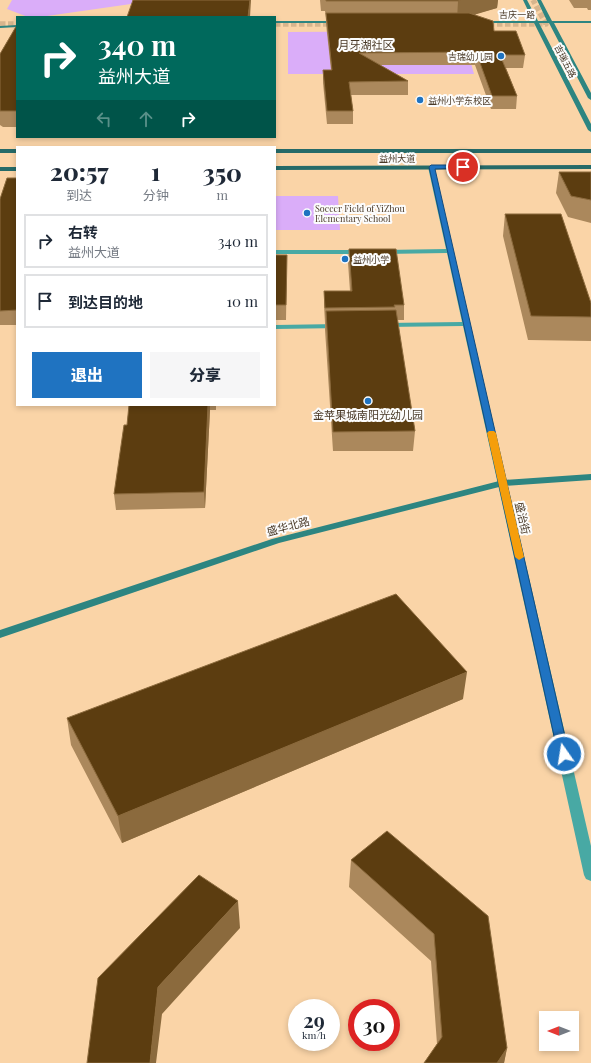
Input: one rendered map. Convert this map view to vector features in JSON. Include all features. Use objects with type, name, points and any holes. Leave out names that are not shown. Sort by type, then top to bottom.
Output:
[{"type":"main road","points":[[0,152],[16,152]]},
{"type":"main road","name":"益州大道","points":[[276,152],[591,152]]},
{"type":"main road","name":"益州大道","points":[[276,168],[591,167]]},
{"type":"main road","points":[[0,169],[16,169]]},
{"type":"street","name":"吉瑞五路","points":[[524,0],[591,130]]},
{"type":"street","name":"吉瑞五路","points":[[539,0],[591,98]]},
{"type":"street","points":[[0,22],[16,22]]},
{"type":"street","points":[[276,22],[346,24],[276,26]]},
{"type":"street","name":"吉庆一路","points":[[473,24],[551,24],[591,22]]},
{"type":"street","name":"吉庆一路","points":[[551,24],[591,26]]},
{"type":"street","points":[[0,26],[16,26]]},
{"type":"street","name":"盛治街","points":[[431,167],[591,875]]},
{"type":"street","points":[[379,252],[450,251]]},
{"type":"street","points":[[276,252],[371,252]]},
{"type":"street","points":[[379,325],[467,324]]},
{"type":"street","points":[[276,327],[347,326]]},
{"type":"street","name":"盛华北路","points":[[0,634],[276,541],[503,483],[591,477]]},
{"type":"shaded area","points":[[12,0],[159,0],[47,16],[25,16],[7,9]]},
{"type":"shaded area","points":[[462,31],[474,74],[288,74],[288,32]]},
{"type":"shaded area","name":"Soccer Field of YiZhou Elementary School","points":[[276,196],[338,196],[340,230],[276,230]]},
{"type":"building","points":[[133,0],[250,0],[248,16],[127,16]]},
{"type":"building","points":[[326,0],[461,0],[326,1]]},
{"type":"building","points":[[326,13],[469,13],[493,21],[494,31],[516,31],[525,55],[500,55],[517,96],[492,96],[476,52],[359,53],[408,81],[349,82],[353,111],[327,111],[323,70],[332,70]]},
{"type":"building","points":[[16,27],[16,111],[0,111],[0,54]]},
{"type":"building","points":[[559,172],[591,172],[591,200],[571,196]]},
{"type":"building","points":[[7,178],[16,178],[16,310],[0,311],[0,199]]},
{"type":"building","points":[[505,214],[561,214],[591,303],[591,317],[531,316]]},
{"type":"building","points":[[349,249],[396,249],[404,305],[394,305],[395,307],[325,308],[324,291],[352,291]]},
{"type":"building","points":[[276,255],[287,255],[286,305],[276,305]]},
{"type":"building","name":"金苹果城南阳光幼儿园","points":[[396,310],[415,431],[333,432],[326,311]]},
{"type":"building","points":[[129,406],[208,406],[204,492],[114,494],[124,425],[127,425]]},
{"type":"building","points":[[396,594],[467,672],[118,816],[67,718]]},
{"type":"building","points":[[387,831],[488,916],[507,1048],[497,1063],[424,1063],[442,1037],[434,934],[351,860]]},
{"type":"building","points":[[199,875],[238,901],[158,987],[150,1063],[87,1063],[98,978]]},
{"type":"tunnel","points":[[481,24],[546,24],[533,0]]},
{"type":"tunnel","points":[[0,24],[16,24]]},
{"type":"tunnel","points":[[276,24],[339,24]]},
{"type":"slow traffic","points":[[491,433],[519,557]]},
{"type":"place","name":"吉瑞幼儿园","points":[[501,56]]},
{"type":"place","name":"益州小学东校区","points":[[420,100]]},
{"type":"place","name":"Soccer Field of YiZhou Elementary School","points":[[307,213]]},
{"type":"place","name":"益州小学","points":[[345,259]]},
{"type":"place","name":"金苹果城南阳光幼儿园","points":[[368,401]]},
{"type":"district","name":"月牙湖社区","points":[[366,44]]},
{"type":"route","points":[[463,167],[431,167],[564,754]]}]
